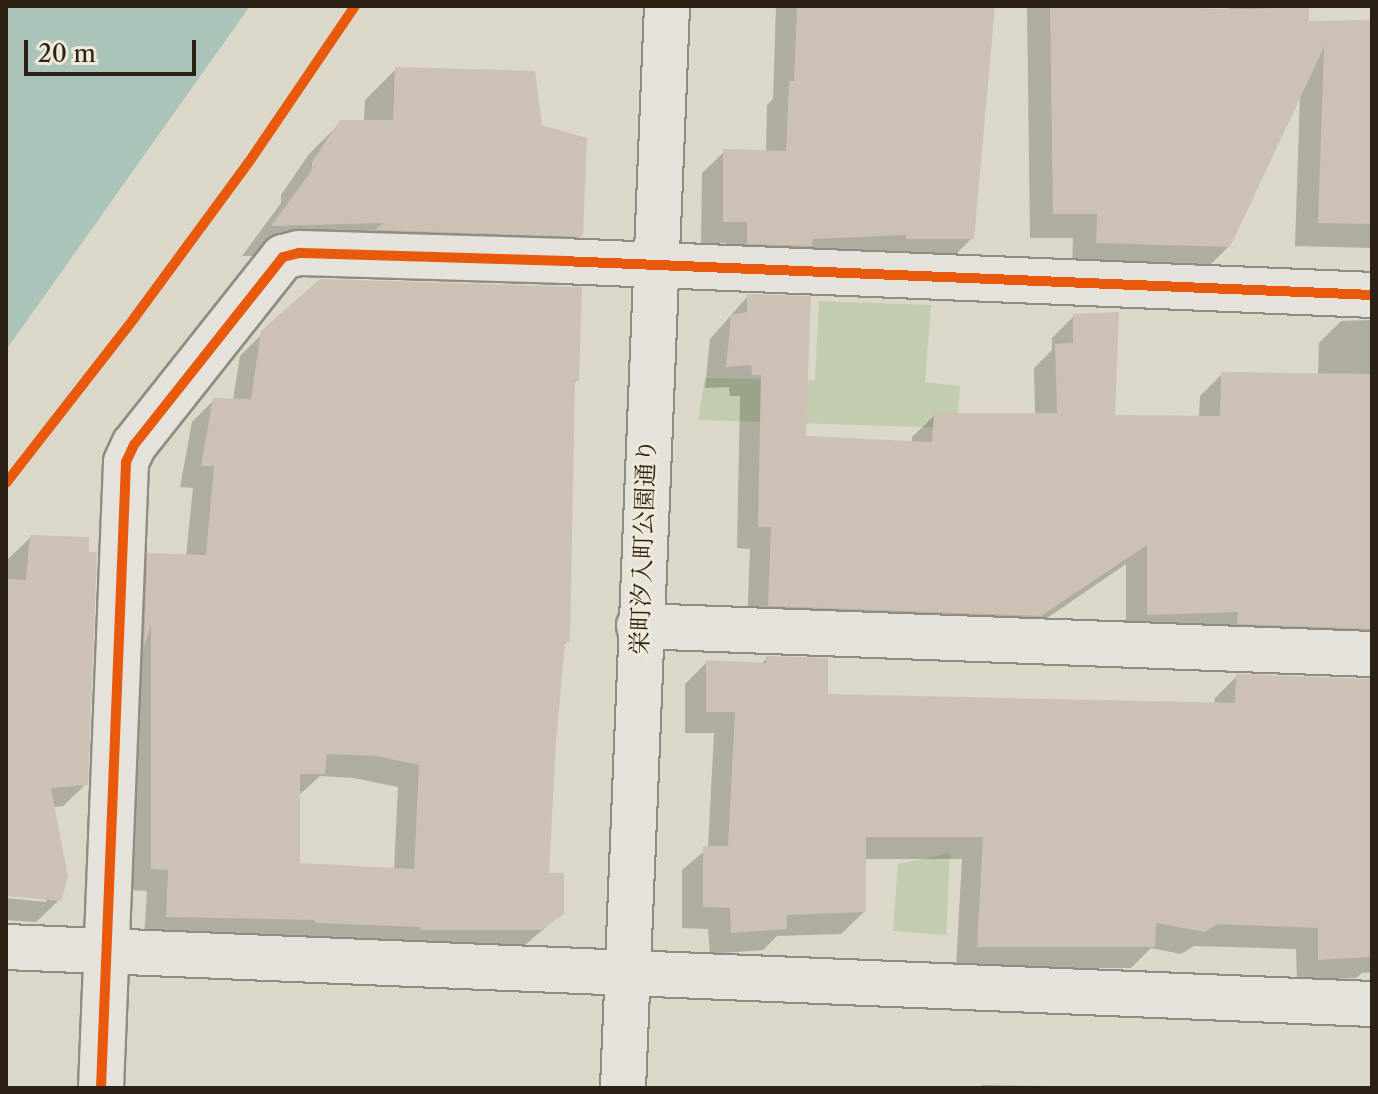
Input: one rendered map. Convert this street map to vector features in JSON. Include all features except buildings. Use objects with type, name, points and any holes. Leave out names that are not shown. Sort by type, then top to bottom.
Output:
[{"type":"street","name":"栄町汐入町公園通り","points":[[623,1088],[639,626],[667,6]]},
{"type":"street","points":[[101,1088],[126,462],[134,445],[283,257],[299,253],[1372,295]]},
{"type":"street","points":[[639,626],[1372,654]]},
{"type":"street","points":[[6,947],[1372,1004]]},
{"type":"shaded area","points":[[6,6],[250,6],[6,350]]},
{"type":"shaded area","points":[[819,301],[931,305],[925,382],[960,386],[957,428],[698,420],[705,378],[815,380]]},
{"type":"shaded area","points":[[950,853],[946,935],[893,931],[898,864]]},
{"type":"cycle path","points":[[6,483],[135,317],[249,162],[355,6]]},
{"type":"cycle path","points":[[101,1088],[126,462],[134,445],[283,257],[299,253],[562,261],[1372,295]]}]
